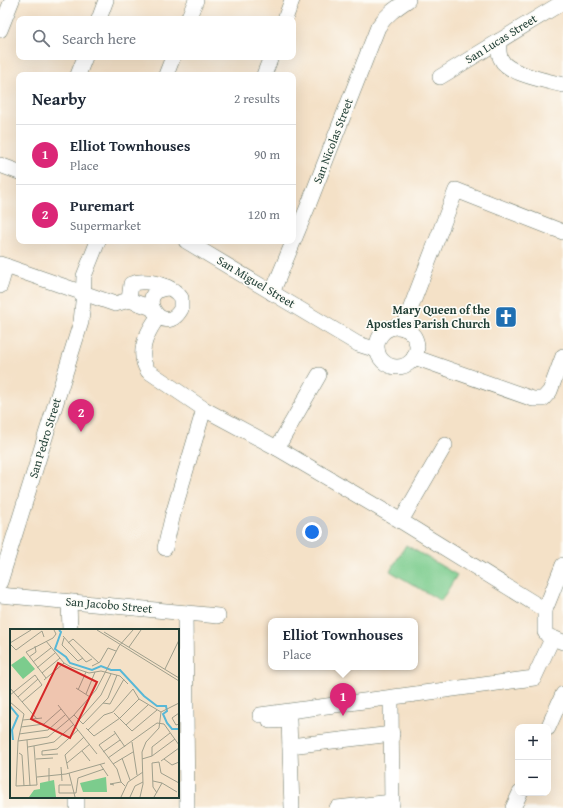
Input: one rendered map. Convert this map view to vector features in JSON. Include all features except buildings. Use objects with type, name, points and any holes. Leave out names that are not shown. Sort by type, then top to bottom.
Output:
[{"type":"street","points":[[0,30],[12,0]]},
{"type":"street","points":[[100,16],[106,0]]},
{"type":"street","points":[[189,16],[196,0]]},
{"type":"street","points":[[286,16],[292,0]]},
{"type":"street","name":"San Nicolas Street","points":[[296,235],[378,27],[392,11],[408,0]]},
{"type":"street","name":"San Lucas Street","points":[[440,77],[563,2]]},
{"type":"street","points":[[499,41],[501,60],[508,68],[563,85]]},
{"type":"street","points":[[79,72],[84,60]]},
{"type":"street","points":[[167,72],[172,60]]},
{"type":"street","points":[[265,72],[270,60]]},
{"type":"street","points":[[0,165],[16,171]]},
{"type":"street","points":[[403,328],[456,190],[563,232]]},
{"type":"street","name":"San Pedro Street","points":[[0,582],[80,322],[83,302],[84,276],[97,244]]},
{"type":"street","name":"San Miguel Street","points":[[196,244],[272,293],[325,323],[358,344],[377,350]]},
{"type":"street","name":"San Nicolas Street","points":[[272,293],[292,244]]},
{"type":"street","points":[[0,286],[3,265],[115,304],[128,300],[155,312],[164,319],[174,317],[181,309],[181,298],[174,290],[154,283],[138,282],[131,284],[128,300]]},
{"type":"street","points":[[168,288],[159,290],[152,298],[155,312],[143,348],[143,364],[148,371],[204,409],[277,448],[401,521],[545,610]]},
{"type":"street","points":[[390,328],[403,328],[408,330],[416,340],[417,346],[414,357],[405,365],[393,366],[382,360],[377,350],[380,337],[390,328]]},
{"type":"street","points":[[414,357],[533,399],[543,399],[550,391],[563,356]]},
{"type":"street","points":[[277,448],[319,375]]},
{"type":"street","points":[[165,548],[173,514],[204,409]]},
{"type":"street","points":[[401,521],[445,445]]},
{"type":"street","points":[[292,808],[289,720],[257,719],[534,678],[558,640],[548,636],[545,632],[545,610],[563,565]]},
{"type":"street","name":"San Jacobo Street","points":[[0,595],[218,616]]},
{"type":"street","points":[[69,602],[70,629]]},
{"type":"street","points":[[185,613],[188,808]]},
{"type":"street","points":[[550,724],[563,694]]},
{"type":"street","points":[[337,808],[392,805],[391,704]]},
{"type":"street","points":[[290,746],[392,734]]},
{"type":"street","points":[[513,808],[519,796]]},
{"type":"green space","points":[[406,545],[457,575],[441,601],[390,571]]},
{"type":"place","name":"Mary Queen of the Apostles Parish Church","points":[[506,317]]},
{"type":"place","name":"Puremart","points":[[81,432]]},
{"type":"place","name":"Elliot Townhouses","points":[[343,716]]}]
